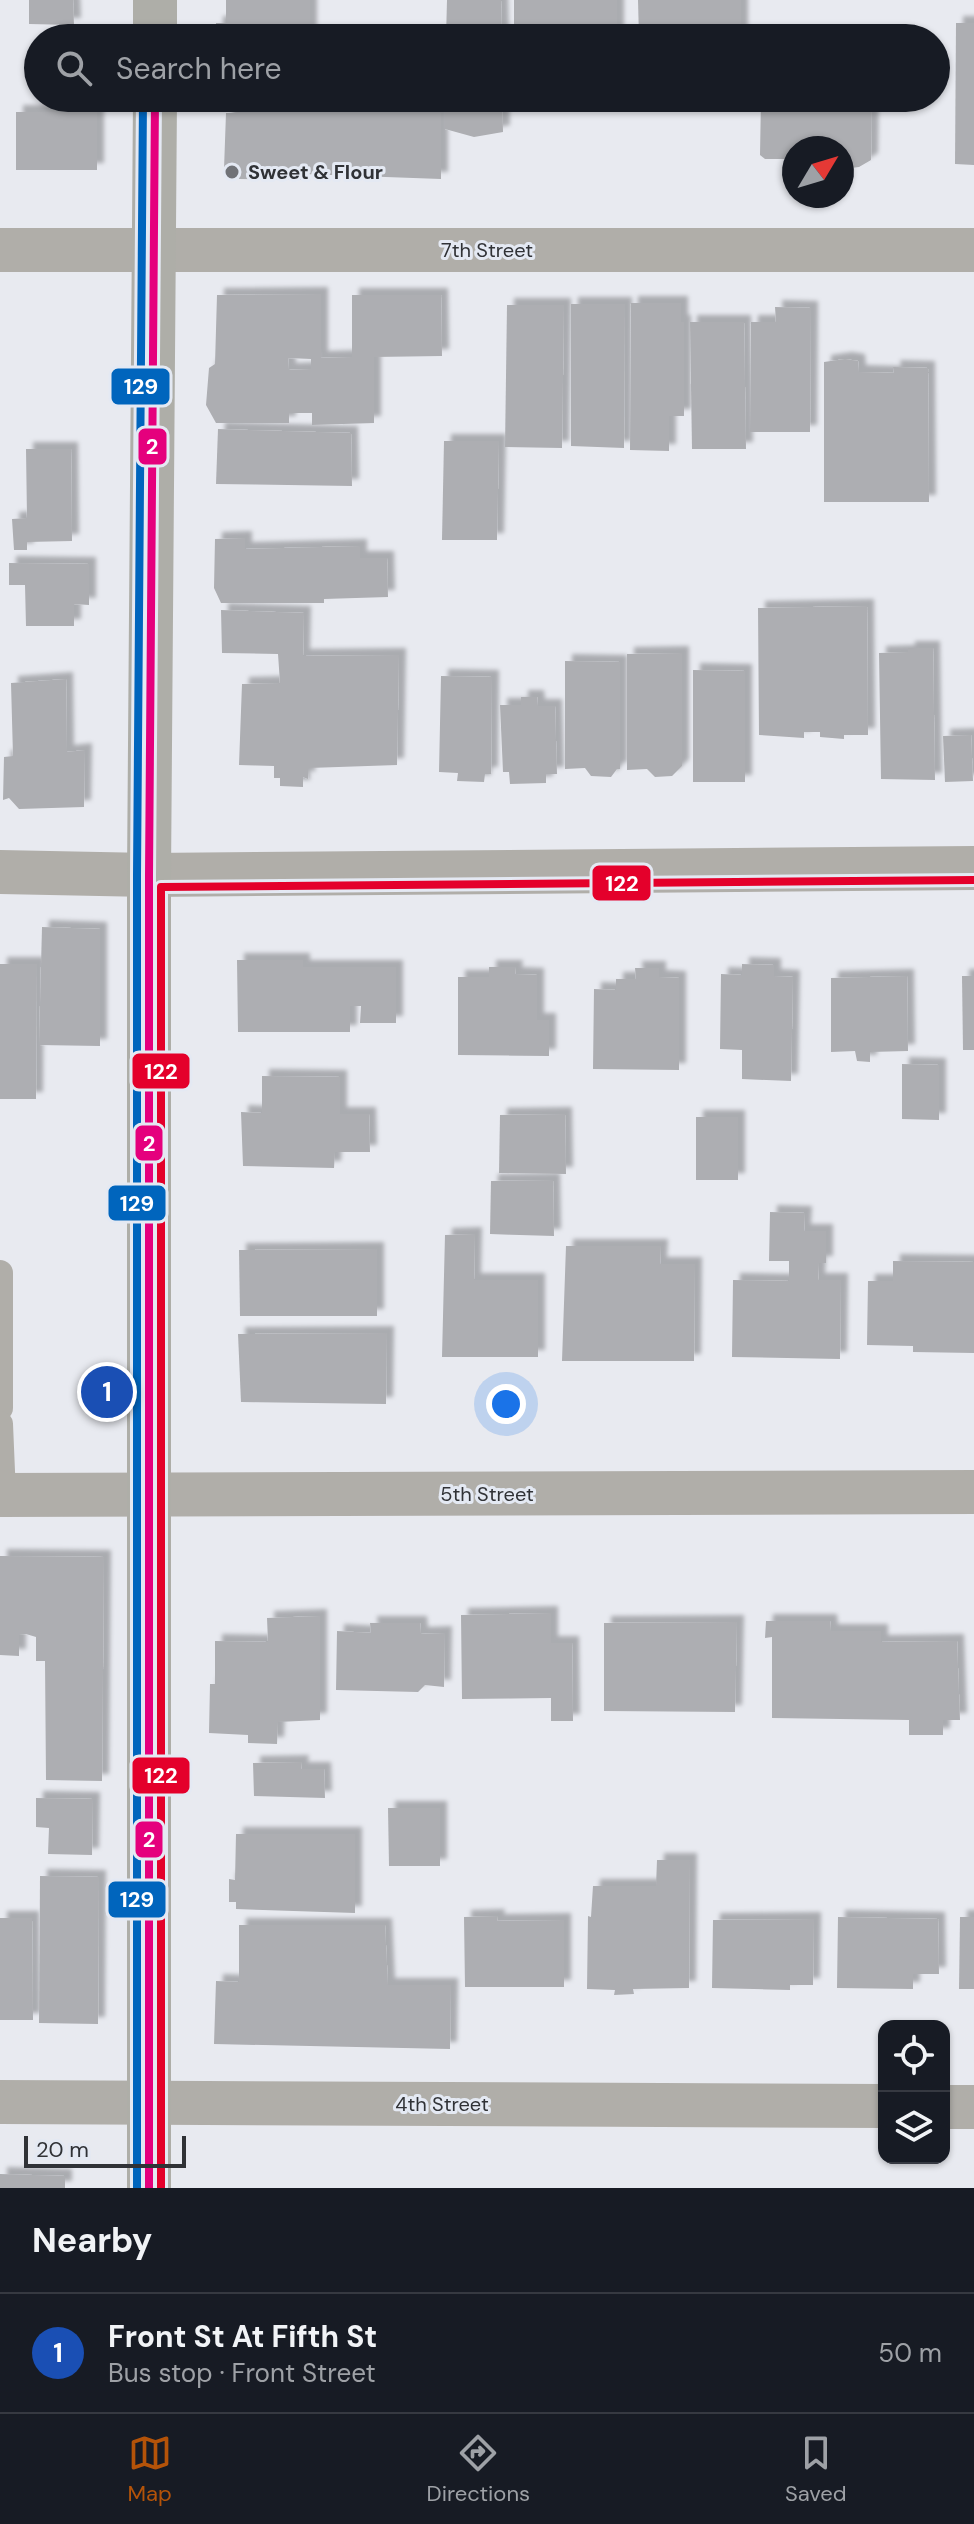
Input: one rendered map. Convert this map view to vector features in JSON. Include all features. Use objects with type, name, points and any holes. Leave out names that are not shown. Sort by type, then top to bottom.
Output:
[{"type":"street","points":[[155,0],[155,24]]},
{"type":"street","points":[[149,2188],[149,875],[155,112]]},
{"type":"street","name":"7th Street","points":[[0,250],[974,250]]},
{"type":"street","points":[[0,872],[149,875],[974,868]]},
{"type":"street","name":"5th Street","points":[[1,1495],[974,1492]]},
{"type":"street","name":"4th Street","points":[[0,2102],[878,2106]]},
{"type":"street","points":[[950,2107],[974,2107]]},
{"type":"lane","points":[[0,1273],[0,1408]]},
{"type":"lane","points":[[0,1424],[1,1495]]},
{"type":"building","points":[[29,0],[73,0],[74,24],[29,24]]},
{"type":"building","points":[[226,0],[310,0],[310,24],[216,24],[226,23]]},
{"type":"building","points":[[447,0],[501,0],[502,24],[446,24]]},
{"type":"building","points":[[514,0],[617,0],[617,24],[514,24]]},
{"type":"building","points":[[638,0],[741,0],[741,24],[639,24]]},
{"type":"building","points":[[956,23],[974,23],[974,165],[955,164]]},
{"type":"building","points":[[16,112],[97,112],[97,170],[16,170]]},
{"type":"building","points":[[445,112],[502,112],[503,132],[474,137],[445,129]]},
{"type":"building","points":[[761,112],[872,112],[871,160],[859,167],[854,168],[854,136],[782,136],[782,159],[765,159],[760,155]]},
{"type":"building","points":[[226,113],[441,113],[441,179],[303,174],[302,180],[239,179],[237,173],[232,173],[233,169],[224,169]]},
{"type":"building","points":[[321,294],[321,358],[352,357],[352,295],[441,295],[442,356],[374,357],[374,423],[312,425],[312,413],[289,413],[289,423],[216,423],[206,405],[209,368],[215,364],[217,295]],"holes":[[[288,358],[311,359],[311,369],[289,370]]]},
{"type":"building","points":[[631,303],[681,303],[681,322],[684,322],[684,416],[669,416],[669,451],[630,450]]},
{"type":"building","points":[[571,304],[625,304],[624,448],[571,446]]},
{"type":"building","points":[[507,305],[564,305],[562,448],[505,447]]},
{"type":"building","points":[[775,307],[811,308],[810,432],[750,432],[751,322],[776,322]]},
{"type":"building","points":[[690,322],[744,322],[746,449],[692,449]]},
{"type":"building","points":[[858,361],[859,372],[894,373],[893,367],[928,368],[929,502],[824,502],[824,362]]},
{"type":"building","points":[[218,429],[351,433],[352,486],[216,484]]},
{"type":"building","points":[[444,441],[499,441],[497,540],[442,540]]},
{"type":"building","points":[[26,449],[71,449],[72,541],[27,542],[27,550],[14,550],[12,519],[27,518]]},
{"type":"building","points":[[245,538],[245,549],[360,546],[360,558],[387,558],[388,597],[324,599],[324,603],[221,603],[214,588],[215,539]]},
{"type":"building","points":[[9,563],[89,564],[89,605],[74,604],[74,626],[26,626],[25,585],[9,585]]},
{"type":"building","points":[[867,606],[868,735],[844,735],[844,739],[820,737],[820,732],[804,732],[804,738],[759,735],[758,608]]},
{"type":"building","points":[[221,610],[304,613],[303,656],[399,655],[397,765],[309,768],[308,779],[303,777],[303,787],[280,786],[280,778],[274,778],[274,766],[239,765],[242,684],[280,683],[278,654],[222,653]]},
{"type":"building","points":[[908,648],[933,648],[935,780],[881,779],[879,653],[908,652]]},
{"type":"building","points":[[682,653],[682,766],[672,776],[655,777],[647,769],[627,770],[627,654]]},
{"type":"building","points":[[565,661],[620,662],[620,769],[611,777],[591,776],[585,768],[565,769]]},
{"type":"building","points":[[693,670],[745,671],[745,782],[693,782]]},
{"type":"building","points":[[441,676],[492,677],[491,774],[485,774],[484,782],[457,781],[458,773],[439,772]]},
{"type":"building","points":[[66,679],[67,752],[85,750],[84,807],[19,809],[9,798],[3,800],[4,757],[13,756],[11,683]]},
{"type":"building","points":[[521,697],[537,697],[538,706],[555,706],[557,774],[546,774],[546,783],[510,784],[509,772],[503,772],[500,705],[521,705]]},
{"type":"building","points":[[971,735],[973,781],[945,782],[943,736]]},
{"type":"building","points":[[42,927],[100,929],[100,1046],[39,1045]]},
{"type":"building","points":[[237,960],[303,960],[303,967],[396,967],[396,1023],[360,1023],[361,1006],[350,1006],[350,1032],[238,1032]]},
{"type":"building","points":[[0,964],[37,964],[36,1099],[0,1099]]},
{"type":"building","points":[[742,964],[774,965],[774,976],[793,977],[791,1081],[742,1079],[742,1050],[720,1049],[721,974],[742,975]]},
{"type":"building","points":[[489,967],[516,967],[515,974],[537,975],[537,1020],[549,1020],[549,1056],[458,1055],[458,977],[489,977]]},
{"type":"building","points":[[635,968],[659,968],[659,977],[679,978],[679,1070],[593,1069],[594,989],[616,990],[616,979],[636,979]]},
{"type":"building","points":[[907,976],[908,1051],[870,1052],[870,1062],[857,1061],[855,1051],[831,1052],[831,978]]},
{"type":"building","points":[[962,976],[974,976],[974,1050],[963,1050]]},
{"type":"building","points":[[902,1064],[939,1065],[939,1120],[902,1119]]},
{"type":"building","points":[[262,1076],[340,1077],[340,1114],[369,1114],[370,1152],[335,1152],[334,1168],[243,1166],[241,1112],[262,1113]]},
{"type":"building","points":[[565,1114],[566,1174],[499,1173],[500,1115]]},
{"type":"building","points":[[696,1117],[738,1117],[738,1180],[696,1180]]},
{"type":"building","points":[[553,1180],[554,1236],[490,1234],[491,1181]]},
{"type":"building","points":[[770,1212],[805,1213],[804,1231],[826,1231],[826,1263],[819,1263],[818,1280],[841,1280],[840,1359],[732,1357],[733,1280],[789,1281],[789,1261],[769,1261]]},
{"type":"building","points":[[475,1234],[474,1280],[538,1280],[538,1357],[442,1357],[445,1235]]},
{"type":"building","points":[[566,1246],[661,1246],[660,1264],[695,1264],[694,1361],[562,1361]]},
{"type":"building","points":[[377,1249],[377,1316],[240,1316],[239,1250]]},
{"type":"building","points":[[893,1261],[974,1262],[974,1353],[913,1352],[913,1346],[867,1345],[868,1281],[893,1281]]},
{"type":"building","points":[[387,1333],[386,1404],[241,1402],[238,1334]]},
{"type":"building","points":[[0,1556],[104,1557],[102,1781],[46,1780],[45,1661],[36,1661],[36,1637],[26,1634],[19,1635],[19,1656],[0,1655]]},
{"type":"building","points":[[551,1613],[551,1643],[572,1643],[573,1721],[551,1721],[551,1698],[462,1699],[461,1615]]},
{"type":"building","points":[[320,1616],[320,1720],[278,1722],[277,1744],[248,1743],[248,1735],[209,1733],[210,1684],[215,1684],[215,1641],[268,1642],[267,1618]]},
{"type":"building","points":[[766,1621],[830,1621],[831,1631],[881,1631],[881,1642],[957,1641],[960,1720],[943,1720],[943,1735],[909,1735],[909,1720],[772,1718],[772,1637],[765,1638]]},
{"type":"building","points":[[737,1622],[735,1712],[604,1711],[604,1623]]},
{"type":"building","points":[[370,1623],[420,1623],[421,1634],[445,1633],[444,1687],[425,1685],[418,1692],[336,1690],[337,1631],[371,1633]]},
{"type":"building","points":[[302,1762],[301,1769],[324,1769],[325,1798],[254,1796],[253,1763]]},
{"type":"building","points":[[36,1798],[93,1799],[92,1855],[48,1854],[49,1828],[36,1827]]},
{"type":"building","points":[[388,1808],[440,1808],[440,1866],[389,1866]]},
{"type":"building","points":[[236,1834],[355,1834],[355,1913],[236,1909],[236,1902],[229,1902],[229,1879],[235,1880]]},
{"type":"building","points":[[657,1860],[690,1860],[689,1988],[633,1989],[634,1994],[614,1995],[615,1990],[587,1989],[588,1916],[591,1917],[593,1886],[656,1886]]},
{"type":"building","points":[[40,1876],[99,1877],[98,2024],[39,2023]]},
{"type":"building","points":[[498,1916],[497,1921],[564,1920],[564,1987],[465,1987],[464,1917]]},
{"type":"building","points":[[838,1917],[938,1919],[939,1974],[913,1974],[913,1989],[837,1988]]},
{"type":"building","points":[[960,1917],[974,1917],[974,1989],[959,1989]]},
{"type":"building","points":[[0,1918],[32,1918],[33,2020],[0,2020]]},
{"type":"building","points":[[814,1919],[813,1985],[790,1985],[790,1990],[712,1988],[713,1920]]},
{"type":"building","points":[[239,1925],[385,1925],[388,1985],[451,1985],[450,2049],[214,2044],[216,1981],[239,1982]]},
{"type":"building","points":[[0,2174],[65,2176],[65,2188],[0,2188]]},
{"type":"transit line","name":"129","points":[[137,2188],[137,875],[143,112]]},
{"type":"transit line","name":"2","points":[[149,2188],[149,875],[155,112]]},
{"type":"transit line","name":"122","points":[[161,2188],[161,887],[974,880]]},
{"type":"place","name":"Sweet & Flour","points":[[232,172]]},
{"type":"place","name":"Front St At Fifth St","points":[[107,1392]]}]
